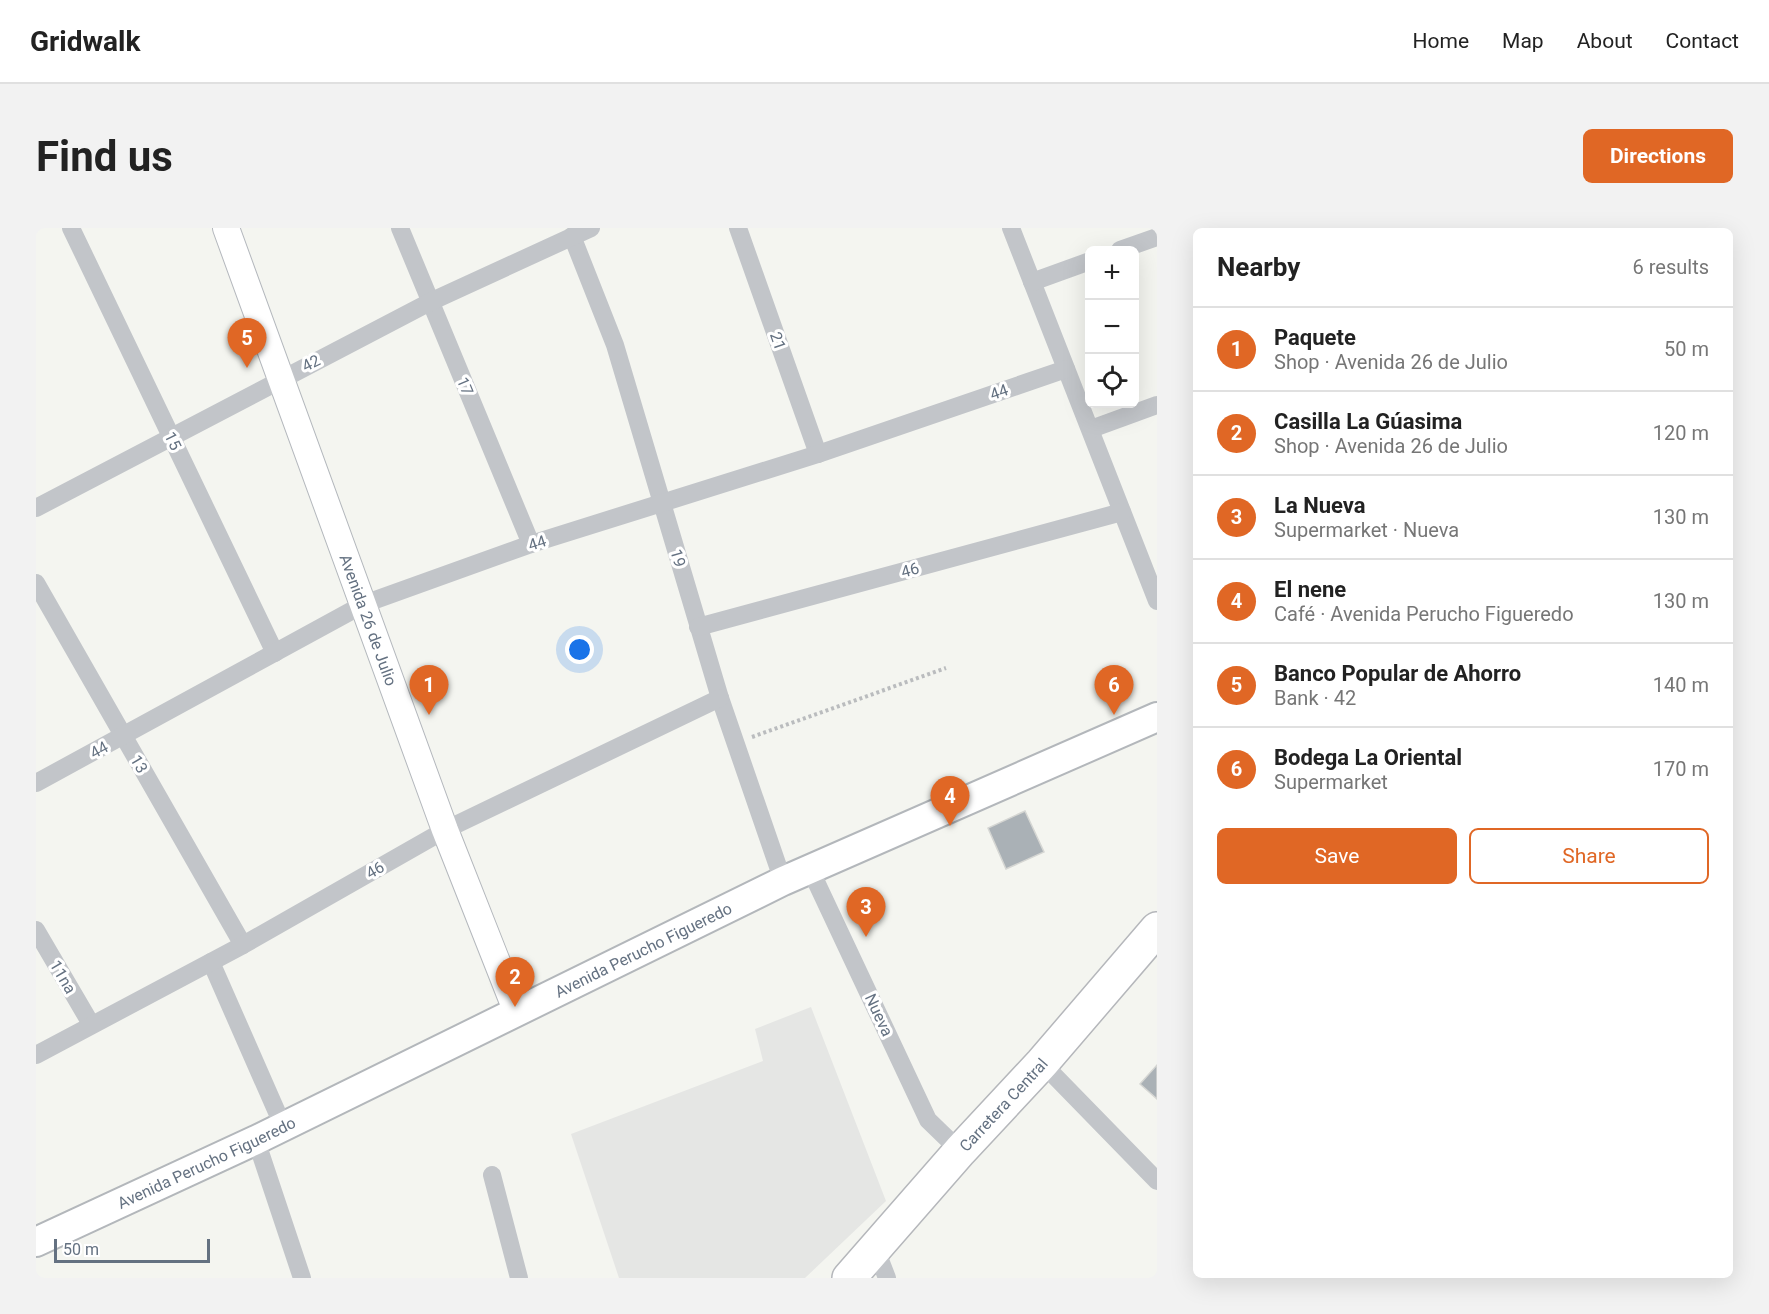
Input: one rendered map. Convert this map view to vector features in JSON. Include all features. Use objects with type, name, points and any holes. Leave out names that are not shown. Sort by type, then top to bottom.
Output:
[{"type":"highway","name":"Carretera Central","points":[[849,1278],[960,1151],[1042,1063],[1157,929]]},
{"type":"main road","name":"Avenida Perucho Figueredo","points":[[36,1242],[256,1140],[516,1010],[783,881],[811,871],[1157,717]]},
{"type":"street","name":"15","points":[[71,228],[275,653]]},
{"type":"street","name":"Avenida 26 de Julio","points":[[226,228],[283,378],[445,830],[516,1010]]},
{"type":"street","name":"17","points":[[400,228],[531,544]]},
{"type":"street","name":"42","points":[[36,508],[430,302],[591,228]]},
{"type":"street","name":"21","points":[[738,228],[818,454]]},
{"type":"street","points":[[1011,228],[1157,601]]},
{"type":"street","name":"19","points":[[572,236],[615,345],[720,698],[783,881]]},
{"type":"street","points":[[1131,246],[1157,237]]},
{"type":"street","points":[[1032,282],[1085,262]]},
{"type":"street","name":"44","points":[[36,783],[364,604],[531,544],[662,505],[818,454],[1066,369]]},
{"type":"street","points":[[1091,429],[1157,405]]},
{"type":"street","name":"46","points":[[698,627],[1122,512]]},
{"type":"street","name":"13","points":[[36,583],[243,945]]},
{"type":"street","name":"46","points":[[36,1055],[243,945],[445,830],[720,698]]},
{"type":"street","name":"Nueva","points":[[811,871],[928,1120],[960,1151]]},
{"type":"street","name":"11na","points":[[36,930],[91,1024]]},
{"type":"street","points":[[211,962],[284,1126]]},
{"type":"street","points":[[1042,1063],[1157,1181]]},
{"type":"street","points":[[256,1140],[302,1278]]},
{"type":"street","points":[[492,1175],[519,1278]]},
{"type":"street","points":[[875,1246],[887,1278]]},
{"type":"path","points":[[736,743],[946,668]]},
{"type":"shaded area","points":[[811,1007],[886,1201],[805,1278],[619,1278],[571,1134],[763,1061],[755,1029]]},
{"type":"building","points":[[1025,811],[1044,852],[1006,869],[988,828]]},
{"type":"building","points":[[1157,1065],[1157,1099],[1140,1084]]},
{"type":"place","name":"Banco Popular de Ahorro","points":[[247,368]]},
{"type":"place","name":"Paquete","points":[[429,715]]},
{"type":"place","name":"Bodega La Oriental","points":[[1114,715]]},
{"type":"place","name":"El nene","points":[[950,826]]},
{"type":"place","name":"La Nueva","points":[[866,937]]},
{"type":"place","name":"Casilla La Gúasima","points":[[515,1007]]}]
